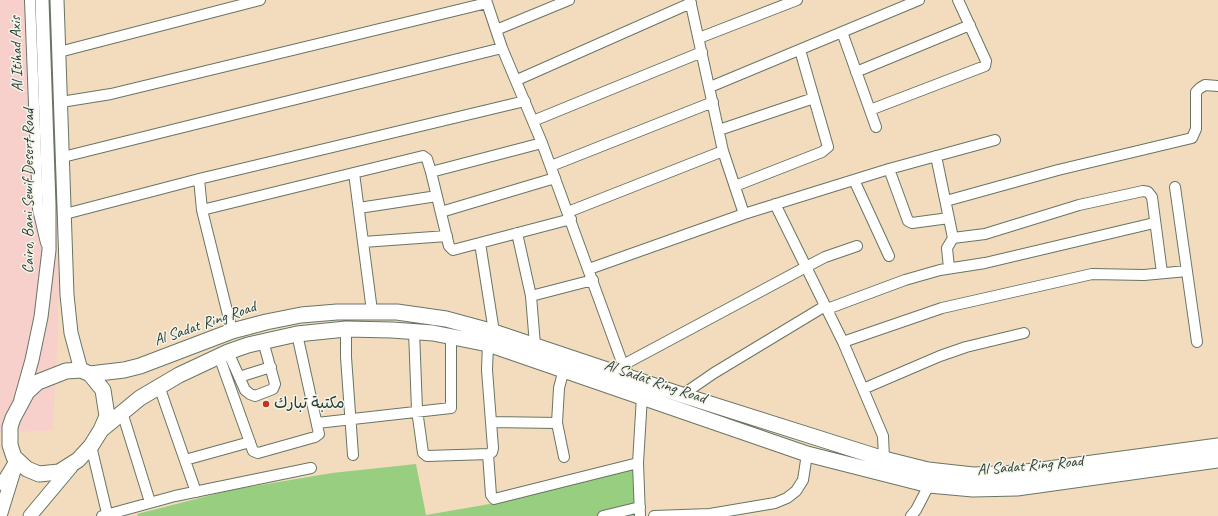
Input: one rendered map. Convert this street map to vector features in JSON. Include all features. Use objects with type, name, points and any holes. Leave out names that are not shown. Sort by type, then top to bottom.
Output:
[{"type":"highway","name":"Al Sadat Ring Road","points":[[86,372],[124,370],[169,356],[232,331],[266,322],[301,315],[372,311],[421,315],[446,319],[564,369],[786,447],[807,454],[929,485],[973,490],[1017,488],[1218,460]]},
{"type":"highway","name":"Al Sadat Ring Road","points":[[102,430],[122,412],[159,386],[223,354],[263,341],[296,334],[346,330],[414,331],[451,336],[491,338],[535,345],[627,371],[682,395],[884,459],[936,471],[996,475],[1057,469],[1218,446]]},
{"type":"highway","points":[[169,356],[165,364],[168,371],[171,374],[179,375]]},
{"type":"highway","points":[[0,452],[16,459],[27,469],[46,474],[59,472],[78,460],[91,446],[102,430],[107,416],[103,390],[86,372],[66,371],[53,374],[38,382],[27,392],[18,407],[10,427],[9,436],[16,459]]},
{"type":"highway","points":[[0,420],[18,407]]},
{"type":"highway","points":[[786,447],[794,442],[796,436],[793,430]]},
{"type":"main road","name":"Cairo, Bani Sewif Desert Road","points":[[18,407],[37,339],[45,295],[49,250],[49,205],[42,0]]},
{"type":"main road","name":"Cairo, Bani Sewif Desert Road","points":[[57,0],[67,295],[71,333],[86,372]]},
{"type":"main road","points":[[45,295],[67,295]]},
{"type":"main road","points":[[0,516],[16,459]]},
{"type":"main road","points":[[30,516],[78,460]]},
{"type":"street","name":"Al Itihad Axis","points":[[30,0],[38,209],[44,237],[49,250]]},
{"type":"street","points":[[59,52],[260,0]]},
{"type":"street","points":[[496,30],[569,0]]},
{"type":"street","points":[[699,38],[797,0]]},
{"type":"street","points":[[710,87],[919,0]]},
{"type":"street","points":[[870,110],[985,66],[986,60],[958,0]]},
{"type":"street","points":[[61,102],[111,94],[487,1],[502,48],[517,80],[570,215],[627,371],[806,267],[825,257],[857,246]]},
{"type":"street","points":[[517,80],[690,2],[724,151],[744,214]]},
{"type":"street","points":[[856,72],[970,25]]},
{"type":"street","points":[[842,32],[876,127]]},
{"type":"street","points":[[63,157],[502,48]]},
{"type":"street","points":[[735,186],[826,149],[828,145],[800,50]]},
{"type":"street","points":[[533,121],[702,52]]},
{"type":"street","points":[[946,201],[1058,170],[1192,138],[1196,129],[1196,92],[1205,85],[1218,86]]},
{"type":"street","points":[[719,130],[814,98]]},
{"type":"street","points":[[65,214],[199,179],[525,101]]},
{"type":"street","points":[[551,166],[713,102]]},
{"type":"street","points":[[589,269],[775,204],[889,169],[995,140]]},
{"type":"street","points":[[431,172],[542,143]]},
{"type":"street","points":[[202,210],[423,156],[427,159],[447,236],[453,250],[517,233],[570,215],[724,151]]},
{"type":"street","points":[[936,156],[952,238],[948,248],[949,268]]},
{"type":"street","points":[[889,169],[908,221],[912,223],[949,218]]},
{"type":"street","points":[[354,173],[372,311]]},
{"type":"street","points":[[441,212],[555,178]]},
{"type":"street","points":[[199,179],[202,210],[232,331]]},
{"type":"street","points":[[854,180],[889,256]]},
{"type":"street","points":[[1175,187],[1197,342]]},
{"type":"street","points":[[952,238],[985,234],[1079,205],[1143,191],[1148,192],[1152,197],[1154,222],[1162,273]]},
{"type":"street","points":[[359,208],[437,196]]},
{"type":"street","points":[[775,204],[843,342],[883,436],[884,459]]},
{"type":"street","points":[[682,395],[714,373],[826,308],[905,280],[949,268],[985,263],[1154,222]]},
{"type":"street","points":[[517,233],[531,296],[535,345]]},
{"type":"street","points":[[363,242],[447,236]]},
{"type":"street","points":[[414,331],[417,410],[423,453],[425,456],[488,454],[492,452],[493,448],[487,370],[491,338],[480,243]]},
{"type":"street","points":[[843,342],[942,308],[1092,274],[1162,273],[1187,271]]},
{"type":"street","points":[[531,296],[593,280]]},
{"type":"street","points":[[346,330],[346,357],[353,455]]},
{"type":"street","points":[[863,389],[940,356],[966,347],[1024,333]]},
{"type":"street","points":[[223,354],[250,442],[256,453],[316,437],[319,434],[317,423],[296,334]]},
{"type":"street","points":[[317,423],[417,410],[448,408],[451,406],[451,336]]},
{"type":"street","points":[[223,354],[239,377],[245,390],[255,396],[274,388],[275,382],[263,341]]},
{"type":"street","points":[[239,377],[271,367]]},
{"type":"street","points":[[564,369],[560,388],[557,423],[564,457]]},
{"type":"street","points":[[159,386],[196,492]]},
{"type":"street","points":[[603,516],[640,511],[638,463],[642,396]]},
{"type":"street","points":[[122,412],[150,502]]},
{"type":"street","points":[[491,422],[557,423]]},
{"type":"street","points":[[184,460],[250,442]]},
{"type":"street","points":[[91,446],[104,515],[150,502],[311,468]]},
{"type":"street","points":[[488,454],[492,496],[494,499],[638,463]]},
{"type":"street","points":[[654,516],[710,514],[775,503],[787,498],[796,490],[803,480],[807,454]]},
{"type":"street","points":[[0,485],[16,459]]},
{"type":"street","points":[[911,516],[916,510],[929,485]]},
{"type":"shaded area","points":[[0,0],[50,0],[59,241],[58,330],[53,430],[0,433]]},
{"type":"green space","points":[[416,464],[426,515],[507,501],[626,469],[637,471],[638,516],[138,516],[137,514],[231,490],[332,473]]},
{"type":"place","name":"مكتبة تبارك","points":[[266,404]]}]
